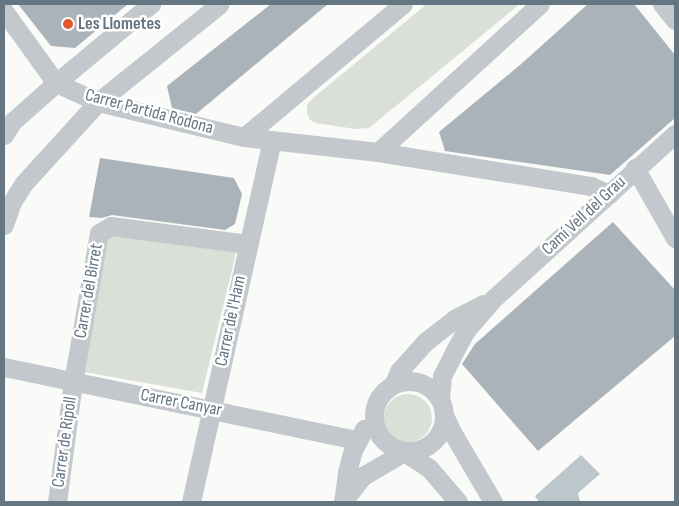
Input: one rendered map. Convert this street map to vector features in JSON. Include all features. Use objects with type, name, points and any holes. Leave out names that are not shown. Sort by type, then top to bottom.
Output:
[{"type":"street","points":[[4,134],[12,122],[56,83],[151,4]]},
{"type":"street","points":[[4,224],[12,202],[24,183],[98,102],[220,4]]},
{"type":"street","points":[[244,136],[404,4]]},
{"type":"street","points":[[378,152],[540,4]]},
{"type":"street","points":[[662,4],[675,20]]},
{"type":"street","name":"Carrer Partida Rodona","points":[[4,11],[56,83],[98,102],[244,136],[378,152],[591,186],[609,194]]},
{"type":"street","name":"Camí Vell del Grau","points":[[442,407],[442,376],[467,329],[493,299],[635,168],[675,134]]},
{"type":"street","name":"Carrer de l'Ham","points":[[191,502],[272,140]]},
{"type":"street","points":[[635,168],[675,238]]},
{"type":"street","name":"Carrer del Birret","points":[[73,382],[99,233],[111,226],[248,244]]},
{"type":"street","name":"Camí Vell del Grau","points":[[394,384],[399,372],[425,342],[454,319],[493,299]]},
{"type":"street","name":"Carrer Canyar","points":[[4,367],[212,408],[358,440]]},
{"type":"street","points":[[343,502],[347,472],[358,440],[373,415],[379,397],[394,384],[414,381],[433,390],[452,432],[493,502]]},
{"type":"street","name":"Carrer de Ripoll","points":[[57,502],[73,382]]},
{"type":"street","points":[[343,502],[363,476],[404,452],[414,452],[433,443],[442,430],[442,407]]},
{"type":"street","points":[[373,415],[374,426],[382,439],[394,449],[404,452],[429,468],[458,502]]},
{"type":"shaded area","points":[[427,4],[520,4],[369,128],[355,129],[316,123],[310,120],[307,113],[307,105],[313,98]]},
{"type":"shaded area","points":[[115,232],[237,249],[202,393],[84,372],[105,243]]},
{"type":"shaded area","points":[[408,394],[417,396],[425,401],[430,409],[432,418],[430,427],[425,435],[417,440],[408,442],[399,440],[391,435],[386,427],[384,418],[386,409],[391,401],[399,396]]},
{"type":"shaded area","points":[[581,455],[600,474],[578,493],[580,501],[539,502],[535,496]]},
{"type":"building","name":"Les Llometes","points":[[18,4],[128,4],[75,48],[51,46]]},
{"type":"building","points":[[271,4],[328,4],[196,114],[172,108],[167,86]]},
{"type":"building","points":[[588,4],[634,4],[675,55],[675,118],[610,175],[445,151],[439,132],[520,65]]},
{"type":"building","points":[[100,158],[234,178],[242,194],[235,224],[225,230],[112,215],[102,218],[89,217]]},
{"type":"building","points":[[613,222],[675,290],[675,336],[538,451],[462,364],[475,344]]},
{"type":"place","name":"Les Llometes","points":[[68,24]]}]
